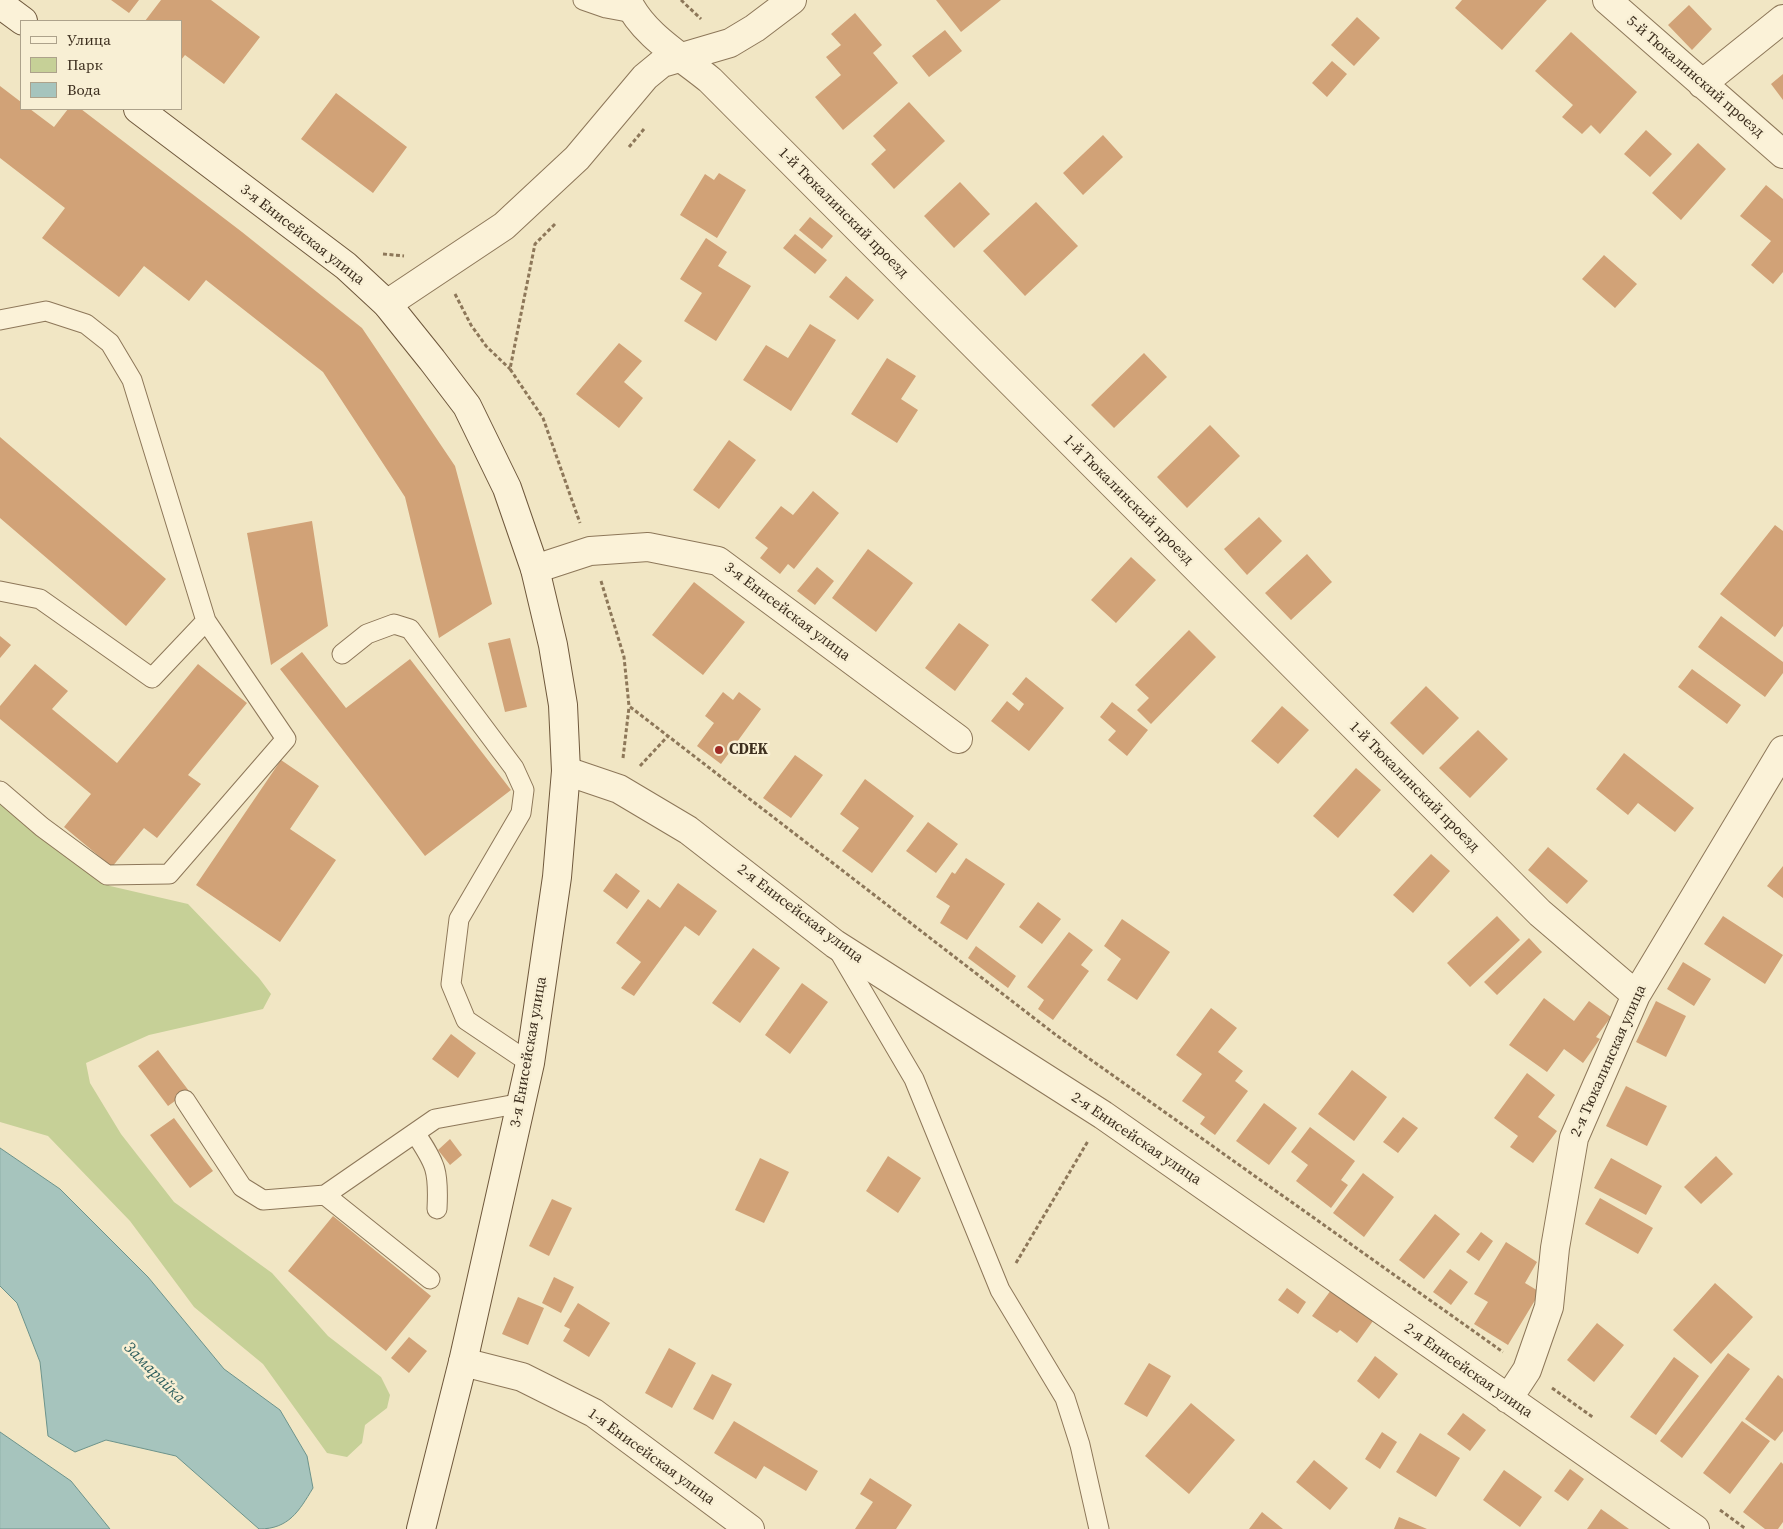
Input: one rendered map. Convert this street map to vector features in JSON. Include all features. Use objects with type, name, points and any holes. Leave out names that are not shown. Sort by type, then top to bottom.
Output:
[{"type":"street","points":[[387,304],[504,226],[578,158],[645,77],[662,63],[680,56],[710,50],[730,43],[755,28],[792,0]]},
{"type":"street","name":"5-й Тюкалинский проезд","points":[[1607,0],[1783,154]]},
{"type":"street","points":[[0,4],[22,20]]},
{"type":"street","name":"1-й Тюкалинский проезд","points":[[630,6],[653,35],[710,80],[1540,913],[1636,995]]},
{"type":"street","points":[[1702,84],[1783,18]]},
{"type":"street","name":"3-я Енисейская улица","points":[[139,110],[346,266],[387,304],[466,406],[507,488],[535,568],[553,645],[563,705],[566,771],[557,877],[530,1063],[464,1362],[421,1529]]},
{"type":"street","name":"3-я Енисейская улица","points":[[535,568],[590,551],[648,547],[718,561],[958,739]]},
{"type":"street","name":"2-я Тюкалинская улица","points":[[1508,1399],[1527,1370],[1549,1307],[1555,1248],[1574,1138],[1636,995],[1783,750]]},
{"type":"street","name":"2-я Енисейская улица","points":[[566,771],[619,789],[688,830],[834,944],[1103,1114],[1695,1529]]},
{"type":"street","name":"1-я Енисейская улица","points":[[464,1362],[522,1377],[594,1413],[750,1529]]},
{"type":"lane","points":[[583,0],[606,8],[630,6]]},
{"type":"lane","points":[[0,320],[46,311],[86,324],[110,343],[132,380],[206,621],[286,739],[169,874],[107,875],[42,827],[0,791]]},
{"type":"lane","points":[[0,591],[40,599],[152,678],[206,621]]},
{"type":"lane","points":[[342,654],[367,634],[394,624],[410,629],[514,768],[524,790],[522,813],[459,919],[451,984],[466,1020],[530,1063]]},
{"type":"lane","points":[[834,944],[914,1079],[1000,1290],[1065,1398],[1080,1445],[1099,1529]]},
{"type":"lane","points":[[185,1100],[242,1187],[263,1200],[325,1194],[435,1119],[522,1103]]},
{"type":"lane","points":[[415,1133],[431,1156],[439,1180],[437,1209]]},
{"type":"lane","points":[[325,1194],[430,1278]]},
{"type":"path","points":[[624,152],[648,123]]},
{"type":"path","points":[[510,369],[534,244],[555,223]]},
{"type":"path","points":[[382,254],[415,257],[437,272],[459,298],[471,325],[486,346],[510,369],[543,418],[590,551],[624,657],[629,706],[619,789]]},
{"type":"path","points":[[629,706],[1056,1035],[1598,1421]]},
{"type":"path","points":[[619,789],[667,737]]},
{"type":"path","points":[[1000,1290],[1103,1114]]},
{"type":"path","points":[[1715,1506],[1746,1529]]},
{"type":"green space","points":[[0,803],[43,840],[110,886],[188,904],[259,978],[271,994],[263,1009],[149,1035],[86,1063],[90,1083],[121,1134],[174,1202],[272,1273],[328,1336],[381,1377],[390,1395],[387,1408],[365,1425],[362,1443],[347,1457],[327,1453],[263,1364],[194,1307],[130,1221],[48,1136],[0,1122]]},
{"type":"water","name":"Замарайка","points":[[0,1148],[60,1189],[148,1277],[224,1369],[280,1410],[307,1456],[313,1488],[298,1511],[286,1522],[278,1526],[259,1529],[176,1456],[106,1440],[75,1452],[48,1436],[40,1362],[17,1303],[0,1286]]},
{"type":"water","points":[[0,1432],[71,1481],[110,1529],[0,1529]]},
{"type":"building","points":[[111,0],[139,0],[129,13]]},
{"type":"building","points":[[161,0],[211,0],[260,37],[224,84],[185,55],[182,59],[182,20],[146,20]]},
{"type":"building","points":[[936,0],[1001,0],[961,32]]},
{"type":"building","points":[[1462,0],[1547,0],[1502,50],[1455,8]]},
{"type":"building","points":[[1689,5],[1712,29],[1692,50],[1668,25]]},
{"type":"building","points":[[855,13],[882,45],[873,53],[898,83],[843,130],[815,97],[841,75],[826,57],[841,45],[831,34]]},
{"type":"building","points":[[1357,17],[1380,38],[1354,66],[1331,45]]},
{"type":"building","points":[[945,30],[962,51],[929,77],[912,56]]},
{"type":"building","points":[[1571,32],[1637,92],[1600,134],[1591,125],[1582,134],[1562,117],[1573,105],[1535,71]]},
{"type":"building","points":[[1332,61],[1347,74],[1327,97],[1312,83]]},
{"type":"building","points":[[1783,74],[1783,100],[1771,84]]},
{"type":"building","points":[[0,86],[20,101],[20,110],[31,110],[54,127],[67,110],[82,110],[242,232],[362,328],[455,466],[492,604],[439,638],[405,497],[323,372],[206,280],[189,301],[144,266],[119,297],[42,238],[65,208],[0,158]]},
{"type":"building","points":[[336,93],[407,147],[373,193],[301,139]]},
{"type":"building","points":[[909,102],[945,141],[894,189],[871,164],[886,150],[873,136]]},
{"type":"building","points":[[1646,130],[1672,154],[1650,177],[1624,154]]},
{"type":"building","points":[[1103,135],[1123,157],[1083,195],[1063,173]]},
{"type":"building","points":[[1698,143],[1726,169],[1681,220],[1652,193]]},
{"type":"building","points":[[719,173],[746,190],[717,238],[680,215],[705,174],[714,180]]},
{"type":"building","points":[[960,182],[990,214],[954,248],[924,216]]},
{"type":"building","points":[[1766,185],[1783,199],[1783,272],[1773,284],[1751,265],[1771,241],[1740,216]]},
{"type":"building","points":[[1036,202],[1078,246],[1025,296],[983,251]]},
{"type":"building","points":[[810,217],[833,236],[822,249],[799,230]]},
{"type":"building","points":[[795,234],[827,260],[815,274],[783,248]]},
{"type":"building","points":[[706,238],[727,252],[718,266],[751,286],[716,341],[684,321],[702,293],[680,279]]},
{"type":"building","points":[[1604,255],[1637,284],[1615,308],[1582,279]]},
{"type":"building","points":[[846,276],[874,300],[858,320],[829,297]]},
{"type":"building","points":[[810,324],[836,340],[791,411],[743,380],[766,345],[788,358]]},
{"type":"building","points":[[619,343],[642,361],[624,382],[643,398],[619,428],[576,394]]},
{"type":"building","points":[[1144,353],[1167,377],[1114,428],[1091,405]]},
{"type":"building","points":[[887,358],[916,376],[901,399],[918,410],[897,443],[851,414]]},
{"type":"building","points":[[1210,425],[1240,456],[1187,508],[1157,477]]},
{"type":"building","points":[[0,437],[166,579],[126,626],[0,518]]},
{"type":"building","points":[[729,440],[756,460],[719,509],[693,490]]},
{"type":"building","points":[[813,491],[839,513],[794,569],[788,564],[780,574],[760,558],[768,548],[755,538],[781,506],[793,515]]},
{"type":"building","points":[[1259,517],[1282,541],[1247,575],[1224,549]]},
{"type":"building","points":[[312,521],[328,626],[271,665],[247,533]]},
{"type":"building","points":[[1775,525],[1783,531],[1783,626],[1775,637],[1720,594]]},
{"type":"building","points":[[868,549],[913,583],[876,632],[832,598]]},
{"type":"building","points":[[1307,554],[1332,582],[1291,620],[1265,593]]},
{"type":"building","points":[[1131,557],[1156,580],[1116,623],[1091,600]]},
{"type":"building","points":[[817,567],[834,581],[815,605],[797,591]]},
{"type":"building","points":[[694,582],[745,622],[703,675],[652,635]]},
{"type":"building","points":[[1721,616],[1783,662],[1783,673],[1765,697],[1698,647]]},
{"type":"building","points":[[959,623],[989,645],[955,691],[925,668]]},
{"type":"building","points":[[1189,630],[1216,657],[1151,724],[1137,710],[1149,698],[1135,685]]},
{"type":"building","points":[[0,636],[11,645],[0,658]]},
{"type":"building","points":[[510,638],[527,707],[505,712],[488,643]]},
{"type":"building","points":[[302,652],[346,708],[410,659],[511,790],[425,856],[280,669]]},
{"type":"building","points":[[35,664],[68,691],[52,709],[117,763],[198,664],[247,703],[188,775],[201,784],[157,838],[144,828],[112,867],[64,827],[91,794],[0,719],[0,706]]},
{"type":"building","points":[[1692,669],[1741,705],[1727,724],[1678,687]]},
{"type":"building","points":[[1026,677],[1064,708],[1029,751],[991,721],[1007,701],[1019,711],[1024,704],[1012,694]]},
{"type":"building","points":[[1426,686],[1459,718],[1423,755],[1390,723]]},
{"type":"building","points":[[723,692],[733,700],[739,692],[761,709],[721,764],[697,746],[714,723],[705,716]]},
{"type":"building","points":[[1112,702],[1148,730],[1127,756],[1108,740],[1116,731],[1100,717]]},
{"type":"building","points":[[1282,706],[1309,730],[1278,764],[1251,741]]},
{"type":"building","points":[[1478,730],[1508,759],[1470,798],[1439,768]]},
{"type":"building","points":[[1624,753],[1694,808],[1675,832],[1638,803],[1628,815],[1596,789]]},
{"type":"building","points":[[795,755],[823,775],[791,818],[763,798]]},
{"type":"building","points":[[281,760],[319,786],[290,829],[336,860],[280,942],[196,885]]},
{"type":"building","points":[[1356,768],[1381,790],[1338,838],[1313,816]]},
{"type":"building","points":[[865,779],[914,816],[872,873],[842,851],[859,828],[840,814]]},
{"type":"building","points":[[928,822],[958,844],[936,873],[906,851]]},
{"type":"building","points":[[1548,847],[1588,881],[1567,904],[1528,870]]},
{"type":"building","points":[[1431,854],[1450,871],[1413,913],[1393,895]]},
{"type":"building","points":[[966,858],[1005,884],[967,940],[940,923],[950,906],[936,897],[952,872],[955,874]]},
{"type":"building","points":[[1783,866],[1783,898],[1767,886]]},
{"type":"building","points":[[616,873],[640,891],[627,909],[603,891]]},
{"type":"building","points":[[678,883],[717,911],[699,936],[685,926],[634,996],[621,988],[641,962],[616,943],[648,899],[660,908]]},
{"type":"building","points":[[1038,902],[1061,919],[1042,944],[1019,927]]},
{"type":"building","points":[[1497,916],[1520,940],[1470,987],[1447,963]]},
{"type":"building","points":[[1723,916],[1783,955],[1765,984],[1704,944]]},
{"type":"building","points":[[1122,919],[1170,952],[1137,1000],[1107,980],[1121,959],[1104,946]]},
{"type":"building","points":[[1069,932],[1093,950],[1081,965],[1089,971],[1053,1020],[1038,1009],[1044,1000],[1027,987]]},
{"type":"building","points":[[1529,938],[1542,952],[1497,995],[1484,982]]},
{"type":"building","points":[[976,946],[1016,976],[1008,988],[968,958]]},
{"type":"building","points":[[753,948],[780,968],[740,1023],[712,1003]]},
{"type":"building","points":[[1683,962],[1711,979],[1694,1006],[1667,989]]},
{"type":"building","points":[[802,983],[828,1002],[790,1054],[765,1035]]},
{"type":"building","points":[[1544,998],[1574,1021],[1589,1001],[1611,1017],[1596,1037],[1600,1039],[1583,1063],[1564,1049],[1547,1072],[1509,1045]]},
{"type":"building","points":[[1656,1001],[1686,1016],[1666,1057],[1636,1042]]},
{"type":"building","points":[[1211,1008],[1237,1028],[1218,1052],[1243,1071],[1235,1081],[1248,1091],[1215,1135],[1200,1124],[1205,1117],[1182,1101],[1202,1074],[1176,1055]]},
{"type":"building","points":[[451,1034],[476,1053],[458,1078],[432,1059]]},
{"type":"building","points":[[158,1050],[189,1091],[168,1106],[138,1066]]},
{"type":"building","points":[[1352,1070],[1387,1097],[1354,1141],[1318,1114]]},
{"type":"building","points":[[1527,1073],[1555,1095],[1538,1117],[1557,1131],[1533,1163],[1510,1147],[1518,1136],[1494,1118]]},
{"type":"building","points":[[1626,1086],[1667,1106],[1647,1146],[1606,1126]]},
{"type":"building","points":[[1264,1103],[1297,1128],[1269,1165],[1236,1141]]},
{"type":"building","points":[[1403,1117],[1418,1128],[1398,1153],[1383,1142]]},
{"type":"building","points":[[174,1118],[213,1171],[190,1188],[150,1135]]},
{"type":"building","points":[[1310,1127],[1355,1161],[1341,1180],[1348,1185],[1331,1208],[1296,1181],[1308,1165],[1291,1152]]},
{"type":"building","points":[[450,1139],[462,1155],[450,1165],[438,1150]]},
{"type":"building","points":[[888,1156],[921,1178],[898,1213],[866,1191]]},
{"type":"building","points":[[1716,1156],[1733,1174],[1701,1204],[1684,1187]]},
{"type":"building","points":[[760,1158],[789,1172],[764,1223],[735,1210]]},
{"type":"building","points":[[1611,1158],[1662,1186],[1646,1215],[1594,1188]]},
{"type":"building","points":[[1363,1173],[1394,1197],[1364,1237],[1333,1213]]},
{"type":"building","points":[[1600,1198],[1653,1228],[1638,1254],[1585,1224]]},
{"type":"building","points":[[552,1199],[572,1208],[549,1256],[529,1246]]},
{"type":"building","points":[[1435,1214],[1460,1234],[1424,1279],[1399,1260]]},
{"type":"building","points":[[333,1216],[431,1296],[386,1351],[288,1271]]},
{"type":"building","points":[[1481,1232],[1493,1241],[1479,1261],[1466,1252]]},
{"type":"building","points":[[1506,1242],[1537,1262],[1525,1283],[1540,1292],[1508,1345],[1474,1324],[1488,1302],[1474,1294]]},
{"type":"building","points":[[1450,1269],[1468,1282],[1451,1305],[1433,1292]]},
{"type":"building","points":[[554,1277],[574,1287],[561,1313],[542,1303]]},
{"type":"building","points":[[1715,1283],[1753,1317],[1711,1364],[1673,1330]]},
{"type":"building","points":[[1287,1288],[1306,1302],[1298,1314],[1278,1300]]},
{"type":"building","points":[[1331,1290],[1373,1321],[1357,1343],[1340,1330],[1337,1333],[1312,1316]]},
{"type":"building","points":[[518,1297],[544,1308],[528,1345],[502,1334]]},
{"type":"building","points":[[578,1303],[610,1323],[589,1357],[563,1341],[570,1329],[564,1326]]},
{"type":"building","points":[[1597,1323],[1624,1345],[1594,1382],[1567,1360]]},
{"type":"building","points":[[409,1337],[427,1351],[409,1373],[391,1358]]},
{"type":"building","points":[[669,1348],[696,1363],[672,1408],[645,1393]]},
{"type":"building","points":[[1728,1353],[1750,1369],[1682,1458],[1660,1441]]},
{"type":"building","points":[[1375,1356],[1398,1374],[1379,1399],[1357,1381]]},
{"type":"building","points":[[1674,1357],[1699,1376],[1656,1435],[1630,1417]]},
{"type":"building","points":[[1149,1363],[1171,1376],[1147,1417],[1124,1404]]},
{"type":"building","points":[[712,1374],[732,1384],[713,1420],[693,1409]]},
{"type":"building","points":[[1778,1375],[1783,1379],[1783,1431],[1775,1441],[1745,1419]]},
{"type":"building","points":[[1191,1403],[1235,1440],[1189,1494],[1145,1456]]},
{"type":"building","points":[[1463,1413],[1486,1430],[1470,1451],[1447,1434]]},
{"type":"building","points":[[734,1421],[818,1471],[806,1491],[764,1466],[756,1479],[714,1453]]},
{"type":"building","points":[[1742,1421],[1770,1441],[1730,1494],[1703,1473]]},
{"type":"building","points":[[1382,1432],[1397,1442],[1380,1469],[1365,1459]]},
{"type":"building","points":[[1420,1433],[1460,1458],[1436,1497],[1396,1472]]},
{"type":"building","points":[[1314,1460],[1348,1488],[1330,1510],[1296,1482]]},
{"type":"building","points":[[1781,1462],[1783,1464],[1783,1522],[1778,1529],[1765,1529],[1743,1512]]},
{"type":"building","points":[[1570,1469],[1584,1479],[1568,1501],[1554,1491]]},
{"type":"building","points":[[1504,1470],[1542,1497],[1520,1527],[1483,1500]]},
{"type":"building","points":[[870,1478],[912,1505],[896,1529],[855,1529],[873,1502],[860,1494]]},
{"type":"building","points":[[1601,1509],[1629,1529],[1587,1529]]},
{"type":"building","points":[[1262,1512],[1283,1529],[1249,1529]]},
{"type":"building","points":[[1399,1517],[1427,1529],[1394,1529]]},
{"type":"place","name":"CDEK","points":[[719,750]]}]
